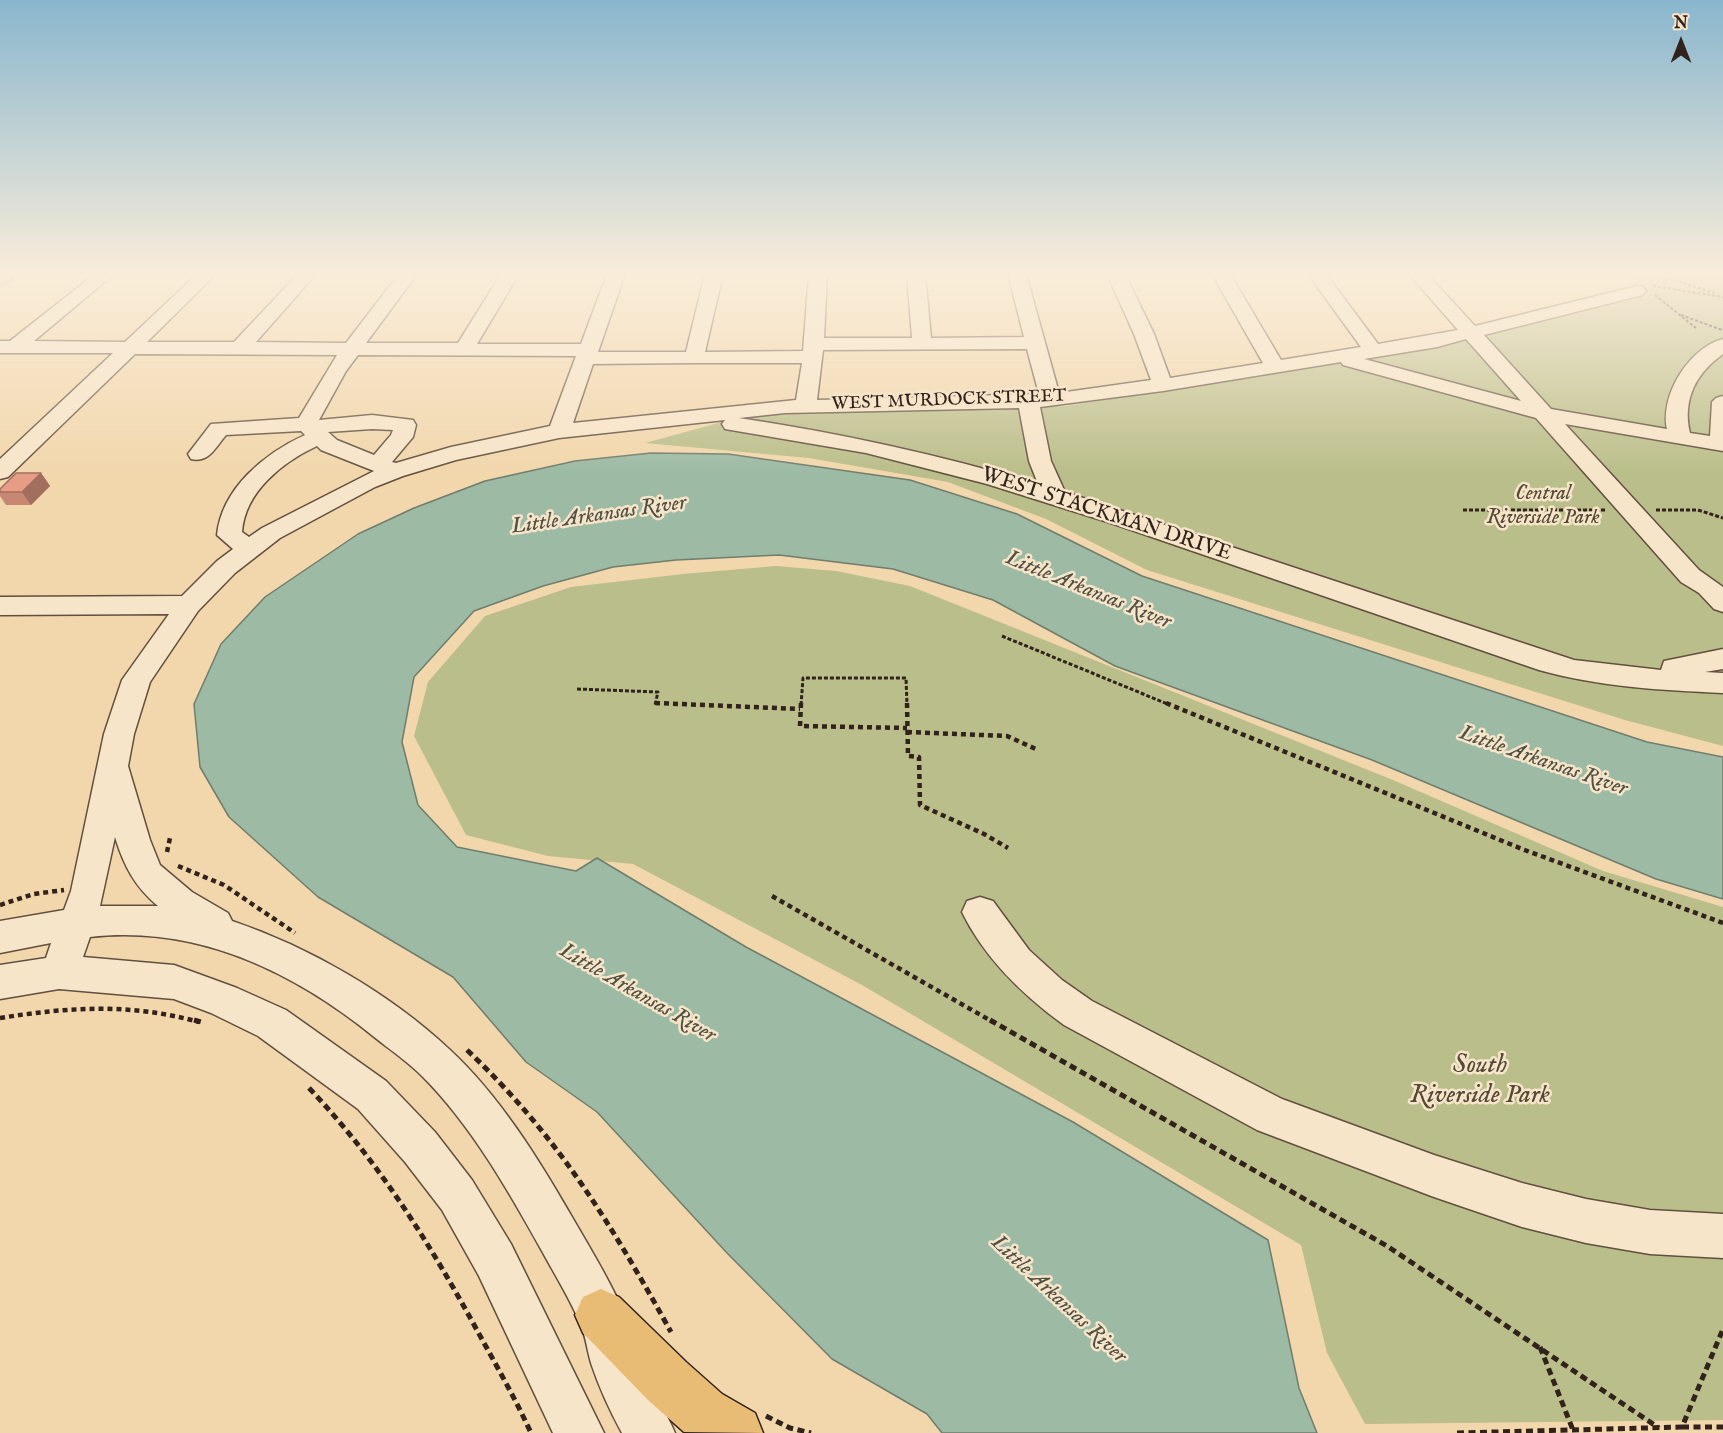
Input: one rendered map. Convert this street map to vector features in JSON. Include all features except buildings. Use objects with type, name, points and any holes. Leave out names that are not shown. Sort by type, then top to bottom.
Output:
[{"type":"main road","points":[[601,1315],[703,1413],[749,1423]]},
{"type":"street","points":[[0,472],[137,341]]},
{"type":"street","points":[[240,348],[246,341]]},
{"type":"street","points":[[248,549],[229,535],[229,523],[236,507],[259,476],[312,429],[336,370],[358,341]]},
{"type":"street","points":[[464,349],[469,341]]},
{"type":"street","points":[[559,431],[592,341]]},
{"type":"street","points":[[694,358],[698,341]]},
{"type":"street","points":[[806,406],[815,341]]},
{"type":"street","points":[[1035,341],[1051,400]]},
{"type":"street","points":[[1147,341],[1163,385]]},
{"type":"street","points":[[1260,341],[1275,367]]},
{"type":"street","points":[[1366,341],[1374,352]]},
{"type":"street","name":"WEST MURDOCK STREET","points":[[386,468],[559,431],[806,406],[927,405],[1051,400],[1163,385],[1435,341]]},
{"type":"street","points":[[1478,341],[1690,576],[1708,587],[1723,603]]},
{"type":"street","points":[[8,347],[464,349],[694,358],[922,344],[1036,344]]},
{"type":"street","points":[[1680,438],[1677,428],[1681,386],[1711,386],[1702,360],[1723,345]]},
{"type":"street","name":"WEST MURDOCK STREET","points":[[1338,358],[1545,414],[1720,445],[1711,386]]},
{"type":"street","points":[[1028,401],[1040,460],[1054,495]]},
{"type":"street","name":"WEST STACKMAN DRIVE","points":[[676,418],[838,440],[909,455],[1054,495],[1550,664],[1589,673],[1649,679],[1723,682]]},
{"type":"street","points":[[59,972],[88,891],[119,734],[136,680],[189,605],[213,578],[248,549],[299,516],[386,468],[405,432],[405,425],[372,422],[312,429],[219,429],[199,454]]},
{"type":"street","points":[[312,429],[329,445],[386,468]]},
{"type":"street","points":[[1690,576],[1693,587],[1723,624]]},
{"type":"street","points":[[0,606],[189,605]]},
{"type":"street","name":"WEST STACKMAN DRIVE","points":[[1526,654],[1608,668],[1641,670],[1678,667],[1723,659]]},
{"type":"street","points":[[113,766],[133,838],[147,874],[186,908],[244,939],[303,966],[361,1001],[439,1066],[503,1145],[551,1221],[601,1315],[619,1374],[650,1433]]},
{"type":"street","points":[[980,912],[1016,962],[1048,992],[1078,1013],[1272,1116],[1357,1149],[1522,1205],[1586,1221],[1650,1232],[1723,1236]]},
{"type":"street","points":[[0,937],[78,921],[152,920],[244,939]]},
{"type":"street","points":[[0,982],[59,972],[174,982],[224,1000],[272,1023],[372,1095],[420,1147],[457,1195],[495,1260],[579,1433]]},
{"type":"path","points":[[1463,510],[1606,510]]},
{"type":"path","points":[[1655,510],[1698,510],[1723,518]]},
{"type":"path","points":[[1002,636],[1522,849],[1723,923]]},
{"type":"path","points":[[1008,848],[984,834],[920,805],[919,757],[908,756],[907,730],[906,678],[803,678],[800,726],[907,730],[1007,735],[1038,750]]},
{"type":"path","points":[[577,689],[658,692],[655,705],[800,709]]},
{"type":"path","points":[[165,862],[170,838]]},
{"type":"path","points":[[772,896],[1387,1246],[1539,1345],[1659,1428]]},
{"type":"path","points":[[0,1018],[65,1010],[116,1008],[156,1011],[207,1023]]},
{"type":"path","points":[[304,1083],[364,1147],[424,1237],[520,1409],[531,1433]]},
{"type":"path","points":[[1682,1427],[1723,1329]]},
{"type":"path","points":[[1539,1345],[1573,1430]]},
{"type":"path","points":[[749,1423],[811,1433]]},
{"type":"path","points":[[1457,1433],[1723,1427]]},
{"type":"green space","name":"Central Riverside Park","points":[[1459,341],[1723,341],[1723,746],[1625,720],[1147,570],[1046,519],[948,482],[809,458],[645,443],[744,416],[808,411],[1065,406],[1389,355]]},
{"type":"green space","name":"South Riverside Park","points":[[776,566],[836,571],[910,586],[1393,780],[1603,871],[1723,907],[1723,1420],[1365,1424],[1327,1353],[1301,1245],[862,985],[633,864],[548,856],[466,835],[414,736],[428,682],[485,616],[571,587]]},
{"type":"water","name":"Little Arkansas River","points":[[651,453],[728,454],[910,480],[1017,514],[1142,576],[1647,742],[1723,757],[1723,899],[1656,879],[1372,760],[1115,666],[993,600],[893,569],[779,555],[676,560],[613,567],[543,586],[474,611],[414,677],[402,742],[418,805],[457,847],[576,871],[597,858],[746,947],[1073,1122],[1268,1240],[1299,1388],[1317,1433],[942,1433],[927,1414],[832,1359],[727,1253],[597,1112],[526,1062],[453,977],[318,897],[229,817],[200,767],[194,704],[221,644],[265,597],[358,534],[414,508],[485,481],[575,461]]}]
